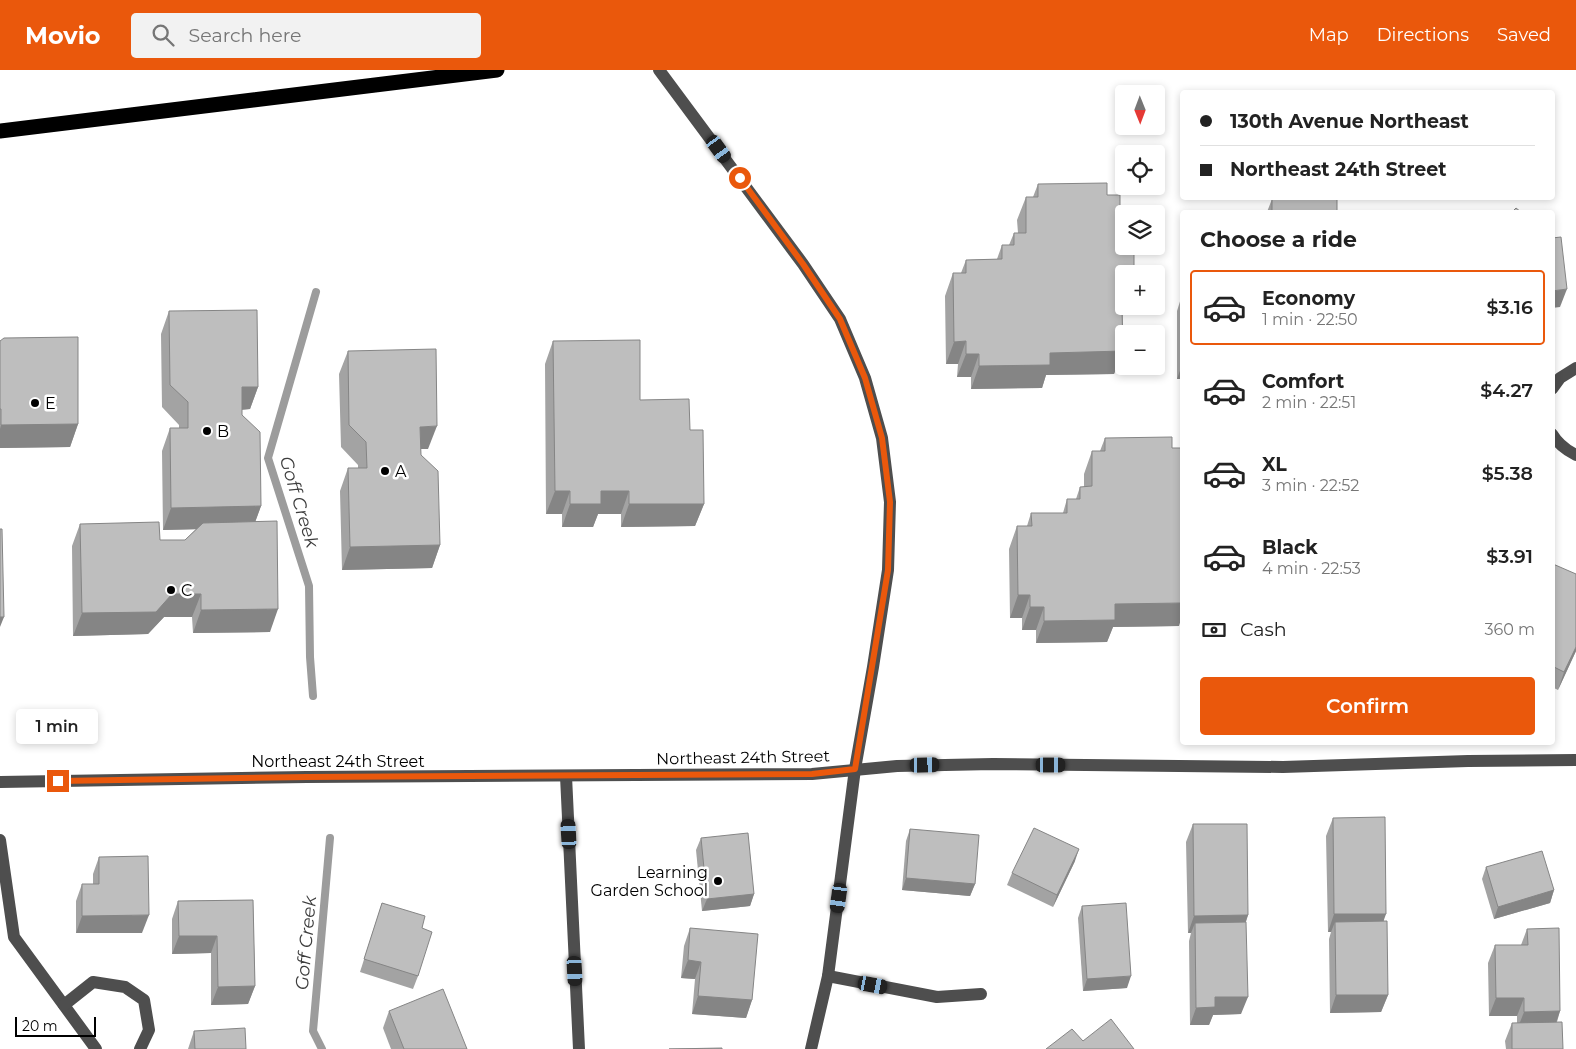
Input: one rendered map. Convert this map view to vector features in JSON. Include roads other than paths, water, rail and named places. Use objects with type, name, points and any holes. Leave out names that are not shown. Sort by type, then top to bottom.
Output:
[{"type":"highway","points":[[0,131],[494,70]]},
{"type":"street","points":[[659,70],[803,264],[840,319],[865,378],[882,438],[890,502],[888,570],[855,769],[828,976],[810,1049]]},
{"type":"street","points":[[1555,384],[1560,378],[1576,368]]},
{"type":"street","points":[[1555,438],[1567,451],[1576,455]]},
{"type":"street","name":"Northeast 24th Street","points":[[0,782],[317,777],[812,774],[897,766],[993,764],[1284,767],[1468,761],[1576,760]]},
{"type":"street","points":[[566,776],[579,1049]]},
{"type":"street","points":[[0,840],[14,938],[96,1049]]},
{"type":"street","points":[[828,976],[937,998],[981,994]]},
{"type":"street","points":[[64,1005],[93,982],[125,987],[144,1000],[148,1030],[140,1049]]},
{"type":"waterway","name":"Goff Creek","points":[[313,696],[310,657],[309,586],[268,458],[316,292]]},
{"type":"waterway","name":"Goff Creek","points":[[322,1049],[313,1031],[330,838]]},
{"type":"place","name":"E","points":[[35,403]]},
{"type":"place","name":"B","points":[[207,431]]},
{"type":"place","name":"A","points":[[385,471]]},
{"type":"place","name":"C","points":[[171,590]]},
{"type":"place","name":"Learning Garden School","points":[[718,881]]}]
